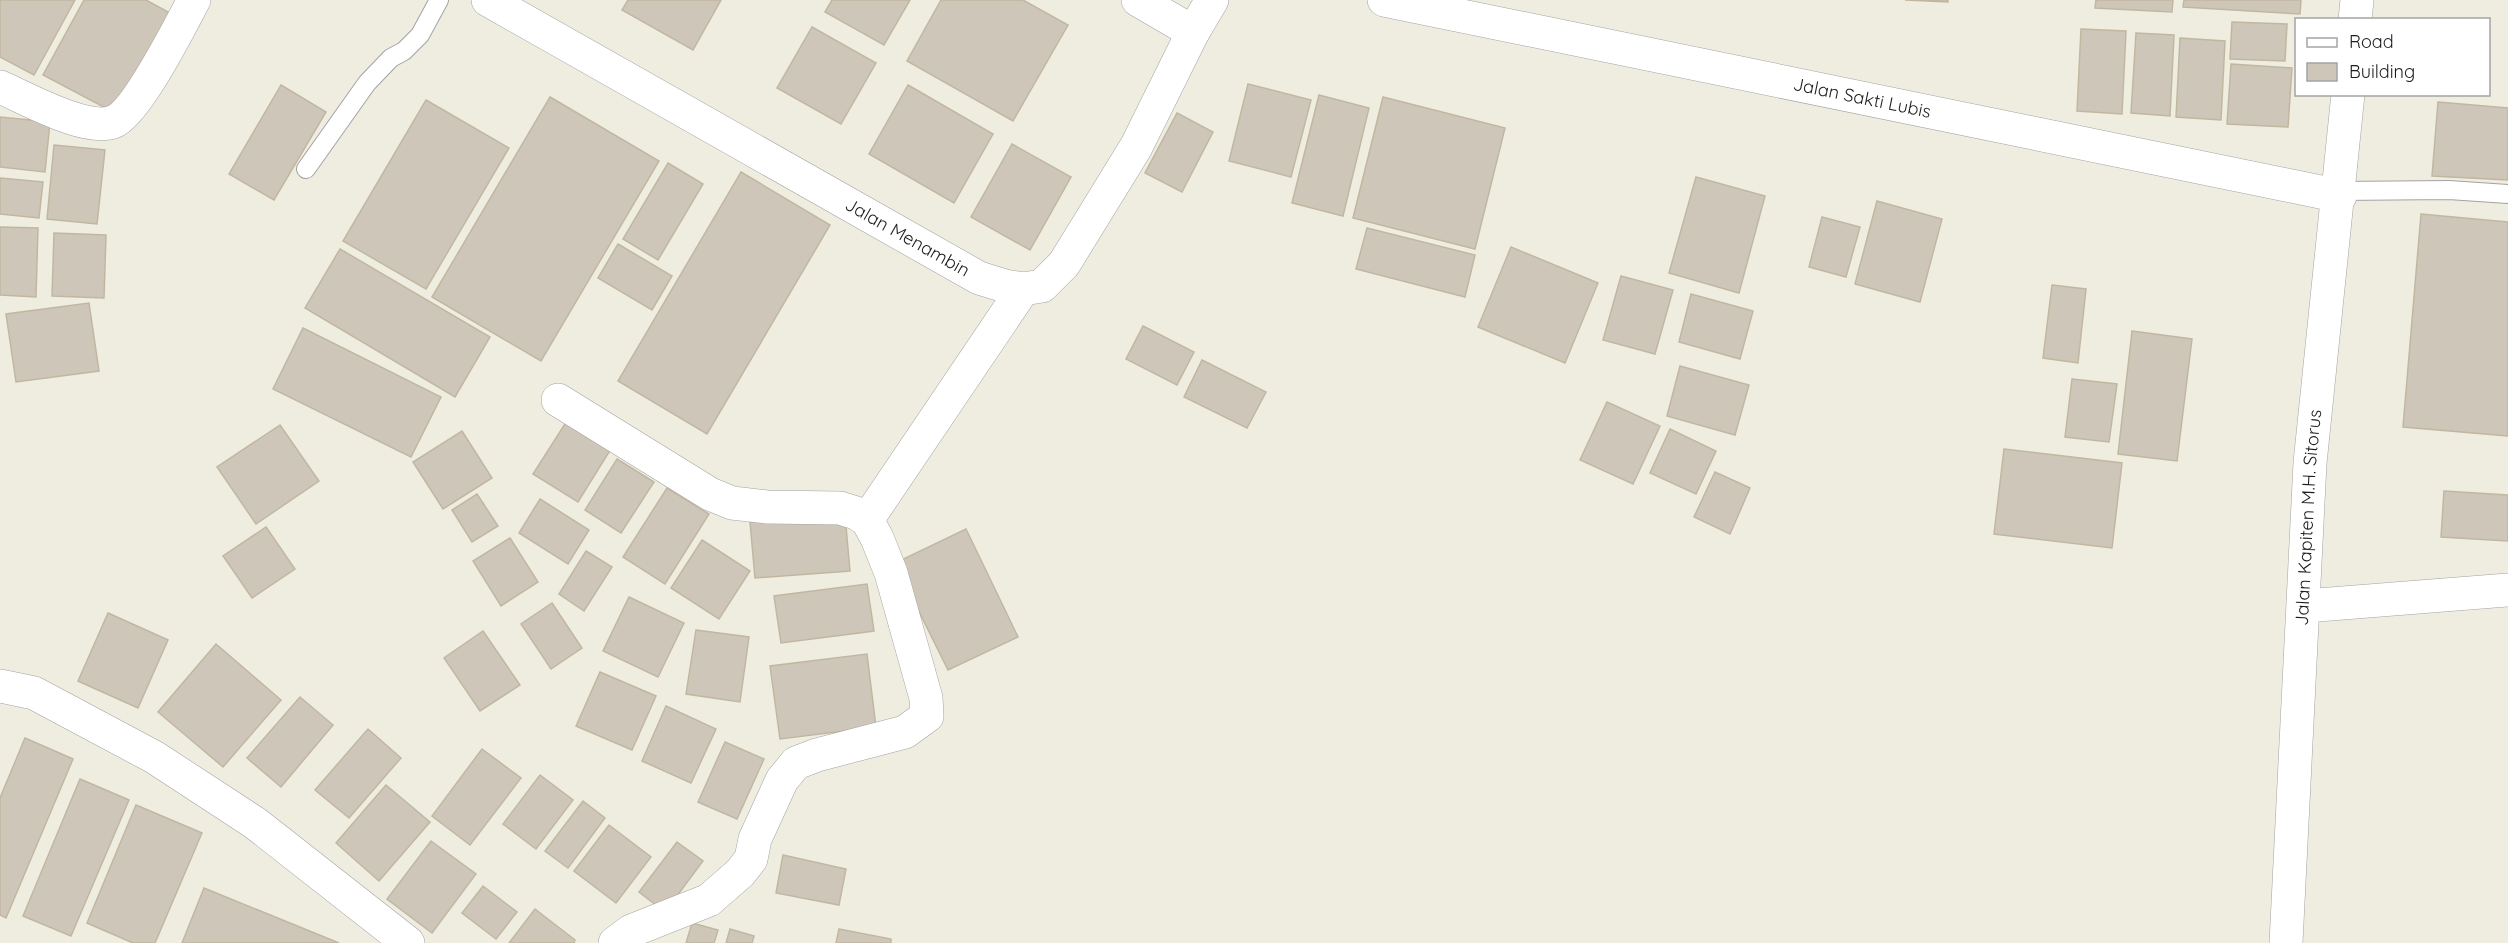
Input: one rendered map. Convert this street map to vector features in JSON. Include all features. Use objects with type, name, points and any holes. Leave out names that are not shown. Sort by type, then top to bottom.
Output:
[{"type":"street","points":[[0,87],[84,121],[99,124],[114,122],[137,97],[195,0]]},
{"type":"street","name":"Jalan Menambin","points":[[488,0],[979,278],[1023,289]]},
{"type":"street","points":[[1138,0],[1193,32]]},
{"type":"street","points":[[867,520],[1023,289],[1042,286],[1064,264],[1136,147],[1193,32],[1212,0]]},
{"type":"street","name":"Jalan Sakti Lubis","points":[[1384,0],[2339,194]]},
{"type":"street","points":[[2355,18],[2357,0]]},
{"type":"street","name":"Jalan Kapiten M.H. Sitorus","points":[[2286,943],[2305,606],[2310,463],[2348,96]]},
{"type":"street","points":[[558,400],[710,494],[732,503],[767,507],[840,508],[856,513],[867,520],[891,573],[926,698],[927,716],[905,732],[826,752],[796,763],[782,780],[755,839],[752,859],[740,873],[709,900],[631,930],[615,943]]},
{"type":"street","points":[[2305,606],[2508,590]]},
{"type":"street","points":[[0,686],[34,693],[154,757],[255,823],[408,943]]},
{"type":"lane","points":[[306,169],[367,83],[391,58],[404,51],[420,35],[439,0]]},
{"type":"lane","points":[[2339,194],[2448,190],[2508,194]]},
{"type":"building","points":[[0,0],[75,0],[34,75],[0,57]]},
{"type":"building","points":[[84,0],[146,0],[170,13],[115,113],[43,75]]},
{"type":"building","points":[[628,0],[721,0],[693,50],[622,10]]},
{"type":"building","points":[[832,0],[910,0],[884,45],[825,12]]},
{"type":"building","points":[[941,0],[1023,0],[1068,25],[1013,121],[907,61]]},
{"type":"building","points":[[1905,0],[1948,0],[1948,2]]},
{"type":"building","points":[[2096,0],[2173,0],[2172,12],[2095,8]]},
{"type":"building","points":[[2184,0],[2301,0],[2300,14],[2183,7]]},
{"type":"building","points":[[2232,22],[2287,24],[2285,61],[2230,59]]},
{"type":"building","points":[[812,27],[876,63],[841,124],[777,88]]},
{"type":"building","points":[[2081,29],[2126,31],[2122,114],[2077,111]]},
{"type":"building","points":[[2136,33],[2174,35],[2170,116],[2131,113]]},
{"type":"building","points":[[2180,38],[2225,41],[2221,120],[2176,117]]},
{"type":"building","points":[[2231,64],[2292,68],[2288,127],[2227,124]]},
{"type":"building","points":[[1248,84],[1311,100],[1291,177],[1229,161]]},
{"type":"building","points":[[281,85],[326,112],[274,200],[229,174]]},
{"type":"building","points":[[908,85],[993,134],[954,203],[869,154]]},
{"type":"building","points":[[1319,95],[1369,108],[1343,216],[1292,203]]},
{"type":"building","points":[[550,97],[659,161],[541,361],[432,297]]},
{"type":"building","points":[[1383,97],[1505,128],[1475,249],[1353,218]]},
{"type":"building","points":[[426,100],[509,148],[426,289],[343,241]]},
{"type":"building","points":[[2438,102],[2508,108],[2508,180],[2432,176]]},
{"type":"building","points":[[1177,113],[1213,132],[1182,192],[1145,173]]},
{"type":"building","points":[[0,117],[50,122],[45,172],[0,167]]},
{"type":"building","points":[[1012,144],[1071,177],[1030,250],[971,217]]},
{"type":"building","points":[[54,145],[105,150],[97,224],[47,219]]},
{"type":"building","points":[[668,163],[703,184],[658,260],[623,239]]},
{"type":"building","points":[[741,172],[830,225],[707,434],[618,381]]},
{"type":"building","points":[[1696,177],[1765,196],[1739,293],[1669,273]]},
{"type":"building","points":[[0,178],[43,182],[39,218],[0,214]]},
{"type":"building","points":[[1877,201],[1942,219],[1920,302],[1855,284]]},
{"type":"building","points":[[2421,214],[2508,222],[2508,436],[2403,427]]},
{"type":"building","points":[[1822,217],[1860,227],[1846,277],[1809,267]]},
{"type":"building","points":[[0,227],[38,228],[36,297],[0,295]]},
{"type":"building","points":[[1367,228],[1475,255],[1465,297],[1356,269]]},
{"type":"building","points":[[54,233],[106,235],[104,298],[52,296]]},
{"type":"building","points":[[618,244],[672,276],[652,310],[598,278]]},
{"type":"building","points":[[1511,247],[1598,283],[1565,363],[1478,327]]},
{"type":"building","points":[[340,249],[490,337],[455,397],[305,308]]},
{"type":"building","points":[[1621,276],[1673,290],[1655,354],[1603,340]]},
{"type":"building","points":[[2052,285],[2086,289],[2078,363],[2043,358]]},
{"type":"building","points":[[1691,294],[1753,311],[1740,359],[1679,342]]},
{"type":"building","points":[[89,303],[99,371],[16,382],[6,314]]},
{"type":"building","points":[[1143,326],[1194,352],[1177,385],[1126,359]]},
{"type":"building","points":[[303,328],[441,397],[411,457],[273,389]]},
{"type":"building","points":[[2132,331],[2192,339],[2177,461],[2118,454]]},
{"type":"building","points":[[1202,360],[1266,392],[1247,428],[1184,397]]},
{"type":"building","points":[[1680,366],[1749,385],[1735,435],[1667,416]]},
{"type":"building","points":[[2072,379],[2117,384],[2109,442],[2065,437]]},
{"type":"building","points":[[1607,402],[1660,426],[1633,484],[1580,460]]},
{"type":"building","points":[[570,416],[614,444],[578,502],[533,474]]},
{"type":"building","points":[[280,425],[319,481],[256,524],[217,467]]},
{"type":"building","points":[[1670,429],[1716,451],[1696,494],[1650,473]]},
{"type":"building","points":[[462,431],[492,478],[443,509],[413,462]]},
{"type":"building","points":[[2004,449],[2122,463],[2112,548],[1994,534]]},
{"type":"building","points":[[617,459],[654,482],[621,533],[585,510]]},
{"type":"building","points":[[1715,472],[1750,488],[1730,534],[1694,517]]},
{"type":"building","points":[[667,488],[709,514],[665,584],[623,557]]},
{"type":"building","points":[[2444,491],[2508,495],[2508,541],[2441,537]]},
{"type":"building","points":[[477,494],[498,526],[472,542],[452,510]]},
{"type":"building","points":[[540,499],[589,530],[568,564],[519,533]]},
{"type":"building","points":[[845,515],[850,571],[755,578],[750,522]]},
{"type":"building","points":[[266,527],[295,569],[252,598],[223,556]]},
{"type":"building","points":[[966,529],[1018,637],[948,670],[895,563]]},
{"type":"building","points":[[510,538],[538,582],[501,606],[473,561]]},
{"type":"building","points":[[702,540],[750,571],[719,619],[671,588]]},
{"type":"building","points":[[586,551],[612,567],[584,611],[559,594]]},
{"type":"building","points":[[867,584],[874,631],[781,643],[774,596]]},
{"type":"building","points":[[629,597],[684,623],[658,677],[603,651]]},
{"type":"building","points":[[552,603],[582,648],[551,669],[521,624]]},
{"type":"building","points":[[108,613],[168,640],[138,708],[78,681]]},
{"type":"building","points":[[696,630],[749,637],[740,702],[686,694]]},
{"type":"building","points":[[483,631],[520,685],[480,711],[444,658]]},
{"type":"building","points":[[216,644],[281,700],[223,767],[158,712]]},
{"type":"building","points":[[867,654],[876,727],[780,739],[770,666]]},
{"type":"building","points":[[600,672],[656,696],[632,750],[576,726]]},
{"type":"building","points":[[300,697],[333,725],[281,787],[247,758]]},
{"type":"building","points":[[666,706],[716,729],[691,783],[642,761]]},
{"type":"building","points":[[368,729],[401,758],[349,818],[315,790]]},
{"type":"building","points":[[25,738],[73,759],[6,918],[0,915],[0,798]]},
{"type":"building","points":[[725,742],[764,759],[737,819],[698,802]]},
{"type":"building","points":[[482,749],[521,778],[470,845],[432,816]]},
{"type":"building","points":[[540,775],[573,800],[536,849],[503,824]]},
{"type":"building","points":[[80,779],[129,800],[71,936],[23,916]]},
{"type":"building","points":[[386,785],[430,822],[379,881],[336,843]]},
{"type":"building","points":[[583,801],[605,818],[568,868],[545,851]]},
{"type":"building","points":[[136,805],[202,833],[155,943],[133,943],[87,923]]},
{"type":"building","points":[[609,825],[651,857],[616,903],[574,871]]},
{"type":"building","points":[[431,841],[476,874],[432,933],[387,899]]},
{"type":"building","points":[[677,842],[703,861],[665,912],[639,892]]},
{"type":"building","points":[[783,855],[846,869],[839,905],[776,893]]},
{"type":"building","points":[[483,886],[517,912],[496,939],[462,913]]},
{"type":"building","points":[[204,888],[339,943],[182,943]]},
{"type":"building","points":[[535,909],[575,940],[574,943],[509,943]]},
{"type":"building","points":[[692,923],[718,930],[714,943],[686,943]]},
{"type":"building","points":[[730,929],[754,936],[752,943],[726,943]]},
{"type":"building","points":[[839,929],[891,939],[891,943],[836,943]]}]
